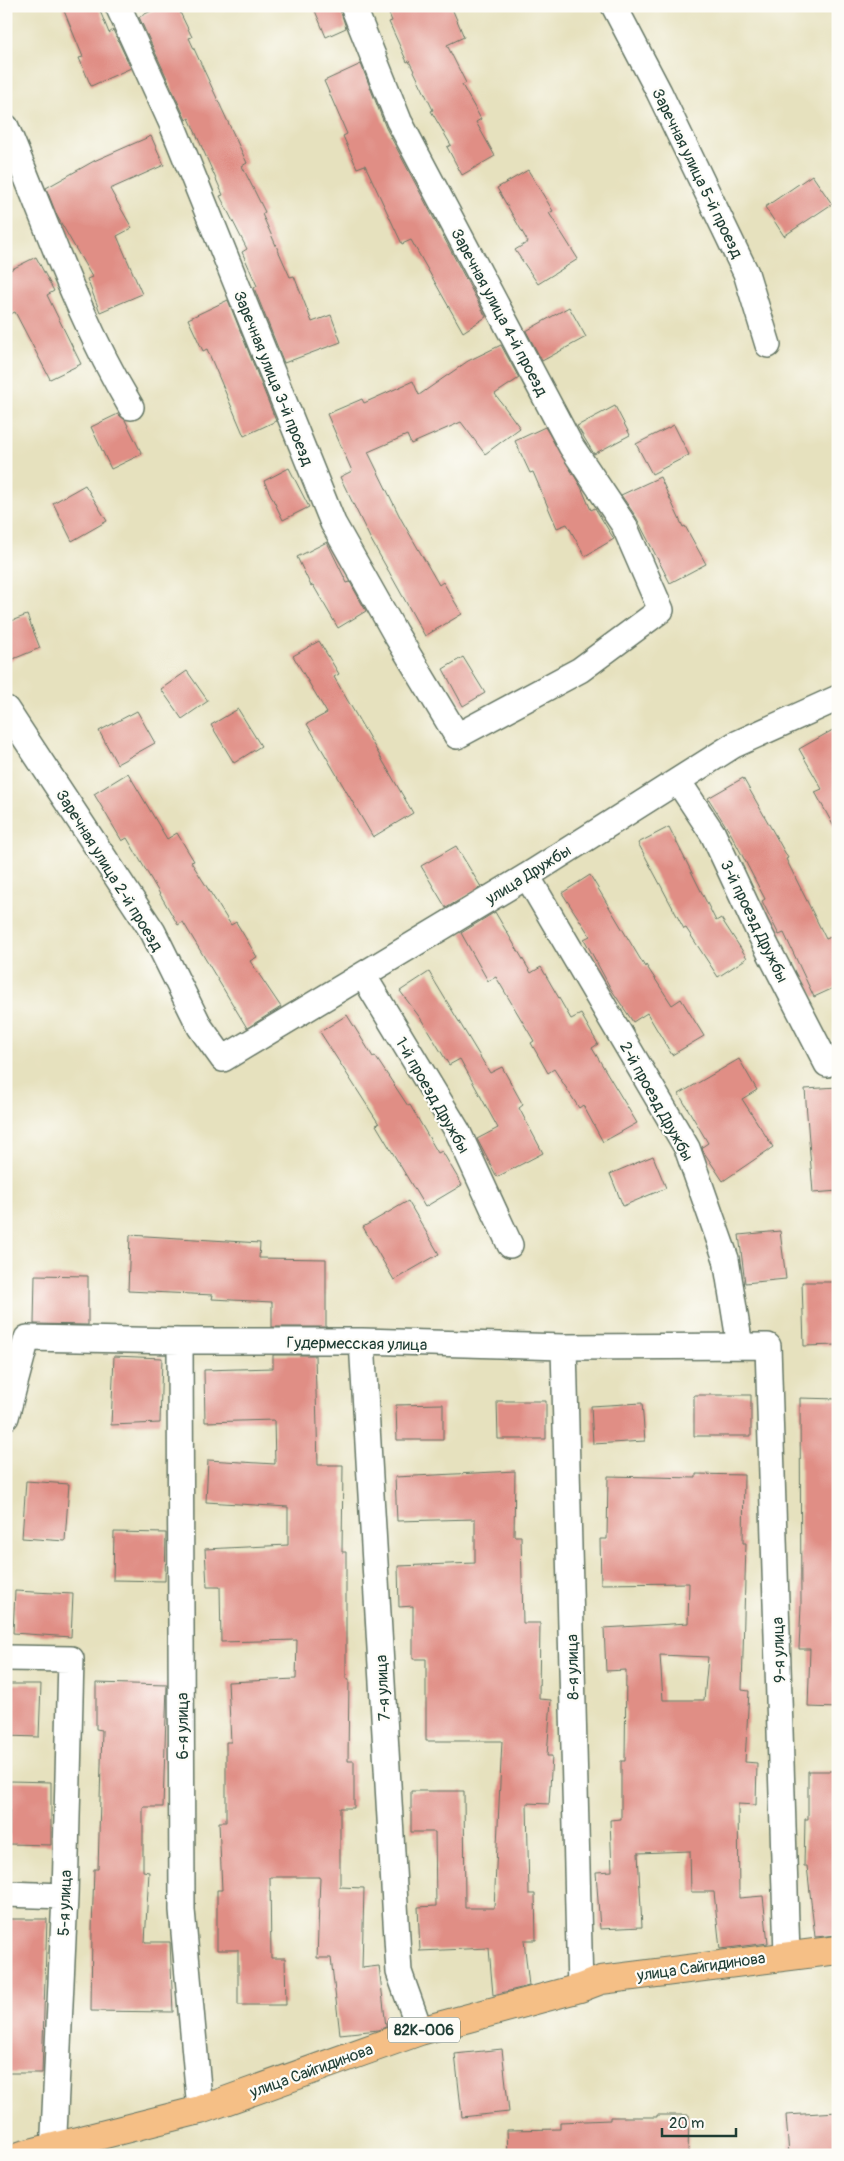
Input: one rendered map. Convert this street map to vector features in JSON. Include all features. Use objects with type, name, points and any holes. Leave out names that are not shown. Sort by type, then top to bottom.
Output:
[{"type":"main road","name":"улица Сайгидинова","points":[[22,2155],[52,2151],[200,2110],[420,2031],[580,1988],[600,1980],[838,1950]]},
{"type":"street","name":"Заречная улица 3-й проезд","points":[[118,6],[172,124],[333,523],[394,633],[456,736],[580,670],[661,610]]},
{"type":"street","name":"Заречная улица 4-й проезд","points":[[353,6],[399,121],[571,446],[624,525],[661,610]]},
{"type":"street","name":"Заречная улица 5-й проезд","points":[[614,6],[659,92],[746,272],[768,345]]},
{"type":"street","points":[[6,127],[34,194],[67,282],[108,368],[131,407]]},
{"type":"street","name":"улица Дружбы","points":[[223,1059],[527,876],[734,745],[835,706]]},
{"type":"street","name":"Заречная улица 2-й проезд","points":[[6,709],[153,932],[200,1027],[223,1059]]},
{"type":"street","name":"3-й проезд Дружбы","points":[[678,780],[714,834],[757,928],[827,1064]]},
{"type":"street","name":"2-й проезд Дружбы","points":[[527,876],[687,1148],[726,1259],[740,1346]]},
{"type":"street","name":"1-й проезд Дружбы","points":[[363,975],[458,1132],[510,1245]]},
{"type":"street","name":"Гудермесская улица","points":[[6,1417],[27,1338],[362,1342],[564,1347],[768,1346]]},
{"type":"street","name":"6-я улица","points":[[180,1341],[182,1910],[200,2110]]},
{"type":"street","name":"7-я улица","points":[[362,1342],[399,1972],[420,2031]]},
{"type":"street","name":"9-я улица","points":[[768,1346],[787,1955]]},
{"type":"street","name":"8-я улица","points":[[564,1347],[580,1988]]},
{"type":"street","name":"5-я улица","points":[[6,1658],[71,1658],[65,1896],[52,2151]]},
{"type":"street","points":[[6,1894],[65,1896]]},
{"type":"building","points":[[62,6],[98,6],[109,33],[113,30],[131,68],[91,86],[79,58],[83,57]]},
{"type":"building","points":[[161,6],[177,6],[192,37],[189,38],[247,163],[242,166],[265,212],[262,214],[290,277],[294,276],[312,322],[331,315],[341,342],[284,363],[254,288],[257,286],[242,252],[247,249],[220,196],[223,195],[189,118],[186,120],[139,17]]},
{"type":"building","points":[[313,6],[339,6],[346,28],[326,37]]},
{"type":"building","points":[[386,6],[451,6],[464,37],[447,45],[466,83],[462,85],[481,119],[476,122],[495,156],[462,175],[447,147],[451,145],[431,111],[433,110],[409,61],[407,62],[389,22],[392,21]]},
{"type":"building","points":[[361,64],[386,128],[486,317],[463,332],[411,240],[402,244],[365,165],[357,168],[343,136],[347,134],[324,81]]},
{"type":"building","points":[[151,136],[164,165],[110,189],[132,228],[117,236],[142,294],[100,312],[87,279],[92,277],[57,216],[46,188],[94,161]]},
{"type":"building","points":[[528,170],[553,211],[549,213],[578,259],[538,284],[515,250],[528,242],[497,188]]},
{"type":"building","points":[[812,175],[832,204],[784,236],[765,207]]},
{"type":"building","points":[[36,257],[54,291],[47,295],[81,364],[50,379],[15,312],[6,316],[6,272]]},
{"type":"building","points":[[228,300],[276,421],[244,436],[207,349],[203,351],[188,319]]},
{"type":"building","points":[[569,307],[586,337],[542,361],[526,331]]},
{"type":"building","points":[[501,345],[519,378],[495,394],[520,428],[485,454],[461,422],[411,444],[407,435],[368,452],[401,519],[439,585],[443,582],[462,614],[425,636],[370,538],[340,477],[352,471],[327,414],[362,399],[364,403],[413,381],[419,395],[468,361]]},
{"type":"building","points":[[615,406],[630,435],[594,454],[577,426]]},
{"type":"building","points":[[118,414],[125,420],[142,454],[111,469],[91,427]]},
{"type":"building","points":[[674,425],[689,455],[652,474],[636,444]]},
{"type":"building","points":[[545,427],[581,487],[591,510],[595,508],[614,539],[585,556],[567,524],[557,528],[533,472],[530,473],[515,441]]},
{"type":"building","points":[[289,468],[309,507],[283,520],[264,481]]},
{"type":"building","points":[[660,477],[683,527],[685,526],[706,564],[670,583],[636,517],[621,495]]},
{"type":"building","points":[[85,485],[107,521],[72,541],[53,503]]},
{"type":"building","points":[[327,542],[347,583],[350,582],[366,611],[338,628],[313,585],[311,586],[297,557]]},
{"type":"building","points":[[27,615],[40,648],[6,662],[6,623]]},
{"type":"building","points":[[319,641],[339,674],[334,677],[413,813],[373,837],[307,724],[327,713],[293,656]]},
{"type":"building","points":[[463,657],[485,693],[463,706],[443,669]]},
{"type":"building","points":[[187,671],[208,701],[182,719],[161,689]]},
{"type":"building","points":[[238,709],[261,746],[234,763],[211,725]]},
{"type":"building","points":[[137,711],[155,743],[117,764],[99,731]]},
{"type":"building","points":[[838,727],[838,834],[815,792],[822,789],[799,749]]},
{"type":"building","points":[[128,773],[167,839],[177,833],[194,861],[191,862],[231,925],[236,922],[257,957],[250,961],[281,1007],[247,1028],[183,922],[178,925],[127,838],[122,841],[94,794]]},
{"type":"building","points":[[743,778],[788,858],[786,859],[826,939],[838,934],[838,986],[814,997],[784,933],[779,935],[762,901],[765,899],[731,834],[708,798]]},
{"type":"building","points":[[669,827],[716,921],[721,918],[747,958],[718,977],[686,928],[684,929],[638,843]]},
{"type":"building","points":[[456,846],[481,887],[446,908],[421,866]]},
{"type":"building","points":[[590,875],[645,967],[646,965],[672,1005],[681,999],[704,1036],[672,1055],[647,1013],[633,1022],[611,989],[584,939],[590,936],[562,893]]},
{"type":"building","points":[[495,912],[531,973],[541,967],[571,1019],[581,1014],[598,1044],[592,1048],[637,1123],[603,1142],[583,1105],[579,1108],[554,1069],[548,1073],[531,1043],[534,1041],[496,977],[488,981],[461,933]]},
{"type":"building","points":[[429,972],[490,1073],[502,1067],[523,1105],[519,1108],[543,1153],[497,1177],[477,1139],[498,1128],[460,1059],[449,1065],[421,1019],[400,991]]},
{"type":"building","points":[[347,1015],[373,1057],[375,1056],[408,1106],[410,1105],[438,1153],[442,1151],[462,1185],[425,1207],[376,1125],[379,1124],[320,1032]]},
{"type":"building","points":[[739,1059],[757,1090],[742,1099],[773,1147],[723,1181],[703,1151],[702,1147],[708,1143],[679,1094]]},
{"type":"building","points":[[838,1087],[838,1191],[813,1193],[805,1089]]},
{"type":"building","points":[[653,1156],[666,1188],[623,1206],[610,1174]]},
{"type":"building","points":[[408,1201],[439,1254],[394,1280],[363,1227]]},
{"type":"building","points":[[780,1231],[786,1279],[745,1283],[739,1235]]},
{"type":"building","points":[[130,1235],[260,1243],[259,1258],[326,1259],[326,1327],[272,1327],[272,1302],[212,1299],[213,1295],[128,1291]]},
{"type":"building","points":[[35,1275],[88,1276],[88,1325],[34,1324]]},
{"type":"building","points":[[802,1282],[838,1282],[838,1345],[804,1346]]},
{"type":"building","points":[[273,1355],[315,1355],[318,1465],[343,1465],[342,1552],[346,1552],[346,1679],[349,1679],[348,1761],[354,1761],[354,1808],[340,1808],[340,1887],[364,1888],[362,1968],[379,1966],[386,2027],[378,2030],[340,2034],[331,1958],[317,1958],[320,1877],[270,1877],[271,1958],[285,1958],[286,2005],[238,2005],[238,1950],[217,1950],[217,1890],[222,1890],[219,1822],[226,1822],[226,1742],[231,1742],[228,1682],[296,1679],[297,1640],[221,1642],[220,1587],[207,1587],[205,1549],[288,1545],[288,1507],[206,1502],[208,1460],[275,1464],[274,1420],[205,1422],[204,1370],[273,1368]]},
{"type":"building","points":[[114,1356],[162,1358],[160,1423],[111,1425]]},
{"type":"building","points":[[694,1395],[751,1395],[751,1436],[694,1436]]},
{"type":"building","points":[[800,1398],[838,1399],[838,1708],[808,1707],[810,1649],[799,1649],[801,1606]]},
{"type":"building","points":[[497,1401],[546,1401],[546,1439],[498,1439]]},
{"type":"building","points":[[642,1403],[645,1441],[593,1444],[591,1406]]},
{"type":"building","points":[[443,1404],[443,1440],[397,1440],[396,1405]]},
{"type":"building","points":[[515,1471],[514,1536],[521,1536],[523,1623],[540,1623],[539,1699],[551,1700],[547,1756],[552,1756],[549,1804],[527,1803],[529,1894],[535,1894],[536,1940],[524,1940],[529,1986],[493,1995],[489,1948],[420,1951],[418,1907],[436,1906],[435,1832],[411,1832],[411,1791],[464,1791],[465,1908],[494,1908],[502,1741],[426,1741],[426,1659],[413,1659],[413,1606],[399,1607],[398,1566],[475,1563],[475,1519],[397,1521],[395,1477]]},
{"type":"building","points":[[696,1474],[744,1475],[743,1543],[746,1543],[742,1690],[749,1691],[745,1762],[757,1763],[756,1805],[738,1804],[739,1898],[763,1896],[768,1943],[720,1949],[714,1892],[691,1892],[690,1851],[638,1853],[642,1927],[600,1929],[596,1872],[612,1871],[610,1820],[621,1819],[621,1761],[625,1761],[626,1670],[606,1671],[604,1628],[688,1623],[689,1583],[601,1584],[600,1539],[607,1539],[608,1476],[696,1478]],"holes":[[[660,1655],[708,1657],[704,1700],[663,1700]]]},
{"type":"building","points":[[26,1481],[69,1484],[65,1541],[22,1538]]},
{"type":"building","points":[[114,1532],[166,1533],[165,1581],[113,1580]]},
{"type":"building","points":[[15,1591],[73,1594],[71,1637],[13,1633]]},
{"type":"building","points":[[96,1683],[167,1685],[163,1807],[143,1807],[143,1871],[149,1872],[145,1942],[170,1942],[173,2012],[91,2011],[94,1869],[98,1869],[102,1730],[96,1729]]},
{"type":"building","points":[[6,1684],[41,1684],[39,1737],[6,1736]]},
{"type":"building","points":[[808,1771],[838,1771],[838,1935],[815,1937],[807,1866],[804,1866],[805,1819],[808,1819]]},
{"type":"building","points":[[10,1781],[51,1782],[51,1845],[9,1844]]},
{"type":"building","points":[[6,1919],[47,1919],[42,2073],[6,2073]]},
{"type":"building","points":[[502,2049],[509,2112],[462,2117],[455,2054]]},
{"type":"building","points":[[838,2112],[838,2155],[789,2155],[786,2115]]},
{"type":"building","points":[[657,2115],[689,2115],[688,2155],[508,2155],[507,2130],[560,2129],[560,2122],[610,2120],[610,2117],[657,2117]]}]
